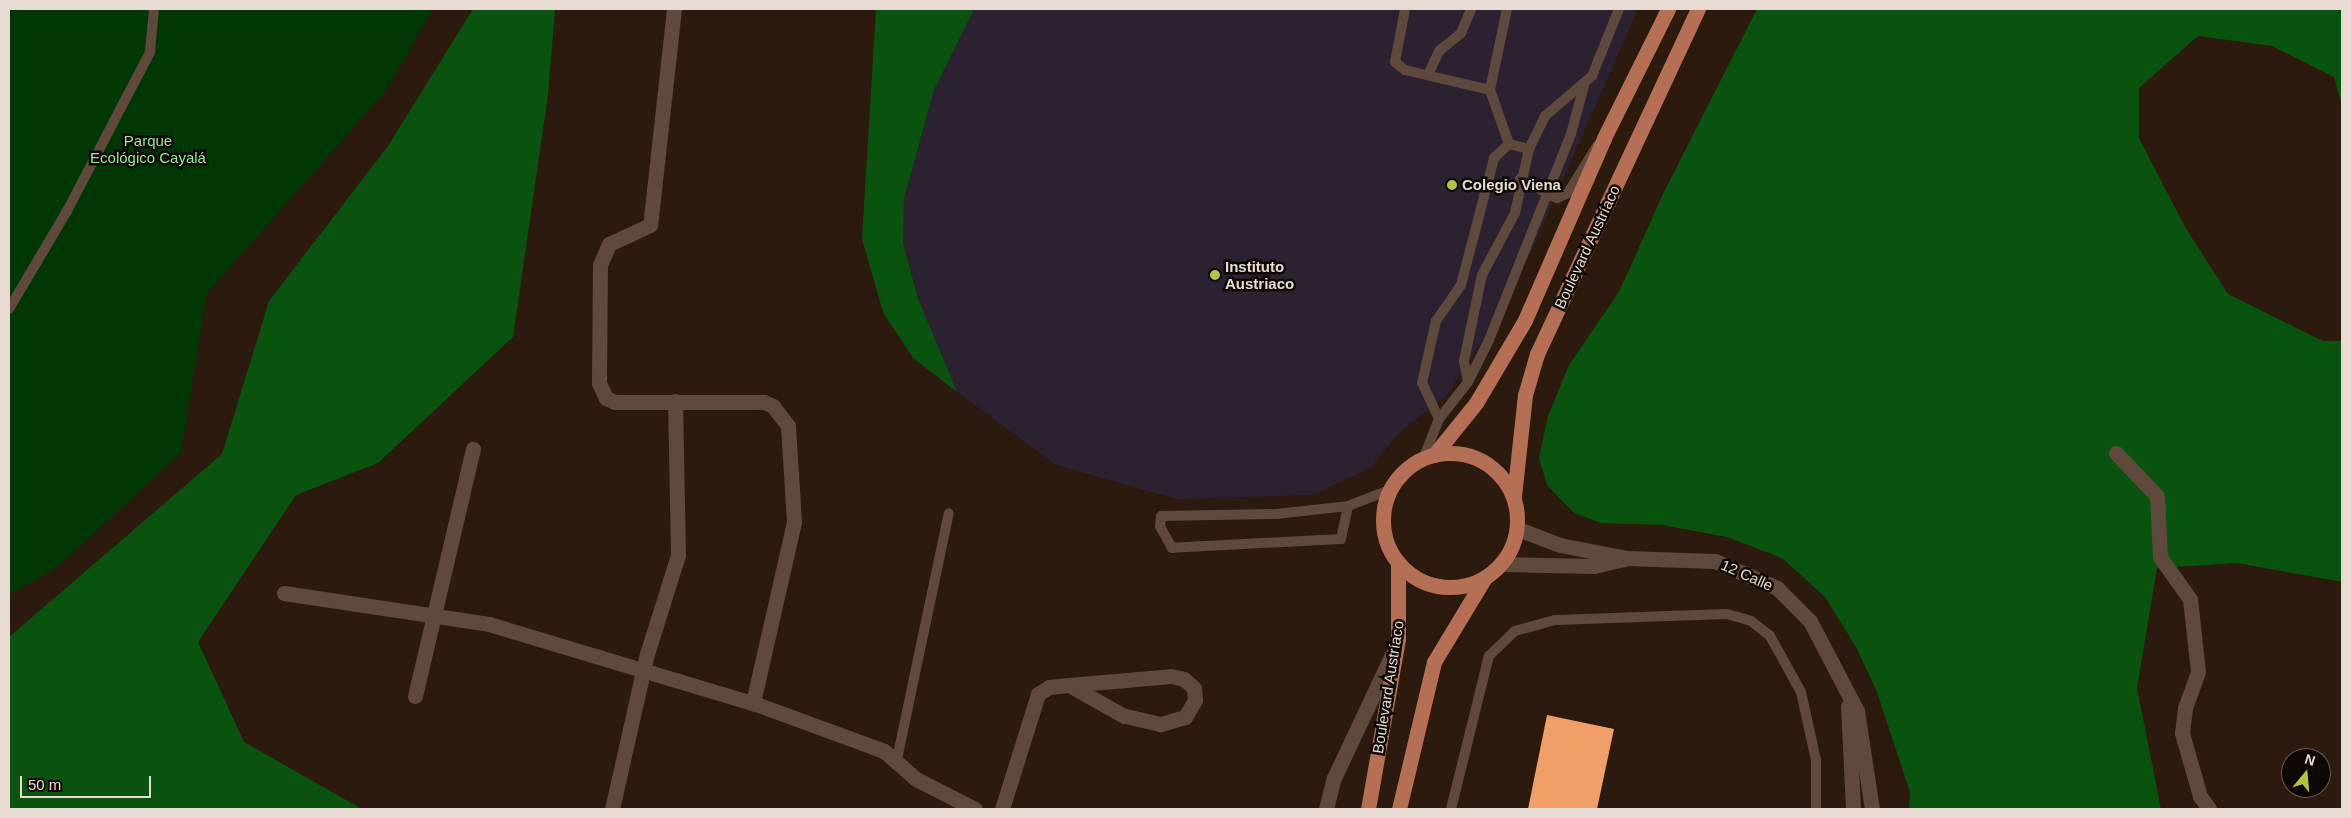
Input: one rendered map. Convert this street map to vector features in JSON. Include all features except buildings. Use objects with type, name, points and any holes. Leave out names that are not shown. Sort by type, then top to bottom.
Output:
[{"type":"main road","name":"Boulevard Austríaco","points":[[1428,457],[1476,404],[1525,320],[1604,138],[1668,9]]},
{"type":"main road","name":"Boulevard Austríaco","points":[[1514,496],[1525,395],[1537,354],[1698,9]]},
{"type":"main road","points":[[1400,809],[1434,662],[1485,579],[1502,564],[1518,530],[1514,496],[1502,478],[1481,461],[1455,453],[1428,457],[1401,474],[1390,490],[1383,525],[1398,564],[1416,579],[1439,587],[1462,587],[1485,579]]},
{"type":"main road","name":"Boulevard Austríaco","points":[[1368,809],[1398,639],[1398,564]]},
{"type":"street","points":[[674,9],[650,225],[609,244],[600,265],[599,383],[606,398],[615,402],[764,402],[773,406],[788,426],[794,522],[753,703]]},
{"type":"street","points":[[612,809],[644,670],[678,555],[675,401]]},
{"type":"street","points":[[415,696],[432,616],[473,449]]},
{"type":"street","points":[[2116,453],[2157,496],[2160,557],[2190,598],[2198,672],[2185,708],[2182,733],[2200,796],[2209,809]]},
{"type":"street","name":"12 Calle","points":[[1518,530],[1560,545],[1626,558],[1715,561],[1768,582],[1810,621],[1844,687],[1863,732],[1872,809]]},
{"type":"street","name":"12 Calle","points":[[1502,564],[1594,566],[1626,558]]},
{"type":"street","points":[[284,593],[489,624],[753,703],[897,759],[916,779],[975,809]]},
{"type":"street","points":[[1326,809],[1334,778],[1398,639]]},
{"type":"street","points":[[1002,809],[1038,694],[1069,685],[1172,676],[1184,679],[1194,688],[1195,700],[1185,717],[1160,724],[1124,716],[1069,685]]},
{"type":"street","name":"12 Calle","points":[[1844,687],[1854,809]]},
{"type":"lane","points":[[9,309],[67,211],[150,52],[154,9]]},
{"type":"lane","points":[[1405,9],[1395,62],[1405,70],[1490,90]]},
{"type":"lane","points":[[1428,75],[1439,51],[1461,33],[1471,9]]},
{"type":"lane","points":[[1507,9],[1490,90],[1509,144]]},
{"type":"lane","points":[[1468,382],[1464,361],[1482,275],[1515,213],[1520,179],[1529,149],[1545,116],[1592,76],[1619,9]]},
{"type":"lane","points":[[1428,457],[1439,419],[1468,382],[1571,134],[1585,82]]},
{"type":"lane","points":[[1520,179],[1536,190],[1557,198],[1568,194],[1584,160],[1604,138]]},
{"type":"lane","points":[[1509,144],[1529,149]]},
{"type":"lane","points":[[1439,419],[1422,383],[1436,321],[1461,285],[1494,158],[1509,144]]},
{"type":"lane","points":[[1348,506],[1341,539],[1172,548],[1160,526],[1161,516],[1276,514],[1348,506],[1390,490]]},
{"type":"lane","points":[[897,759],[949,513]]},
{"type":"lane","points":[[1451,809],[1489,656],[1515,631],[1556,620],[1727,614],[1751,621],[1770,636],[1801,692],[1816,760],[1816,809]]},
{"type":"shaded area","name":"Instituto Austriaco","points":[[974,9],[1638,9],[1533,248],[1497,318],[1447,395],[1399,433],[1370,468],[1313,495],[1177,499],[1056,465],[957,392],[929,335],[903,243],[904,199],[934,90]]},
{"type":"green space","name":"Parque Ecológico Cayalá","points":[[9,9],[433,9],[385,92],[207,293],[181,453],[55,569],[9,594]]},
{"type":"green space","points":[[473,9],[555,9],[548,95],[513,337],[378,463],[296,495],[198,642],[244,742],[362,809],[9,809],[9,637],[222,454],[269,301],[388,146]]},
{"type":"green space","points":[[876,9],[974,9],[934,90],[904,199],[903,243],[919,301],[957,392],[913,358],[883,312],[862,239]]},
{"type":"green space","points":[[1757,9],[2342,9],[2342,106],[2334,77],[2272,46],[2198,36],[2139,88],[2139,138],[2185,227],[2228,294],[2323,341],[2342,341],[2342,582],[2237,563],[2157,568],[2137,688],[2161,809],[1909,809],[1910,792],[1877,692],[1856,647],[1825,597],[1782,558],[1727,537],[1662,525],[1601,523],[1574,513],[1547,485],[1539,458],[1548,416],[1569,365],[1619,292],[1663,194]]},
{"type":"place","name":"Colegio Viena","points":[[1452,185]]},
{"type":"place","name":"Instituto Austriaco","points":[[1215,275]]}]
